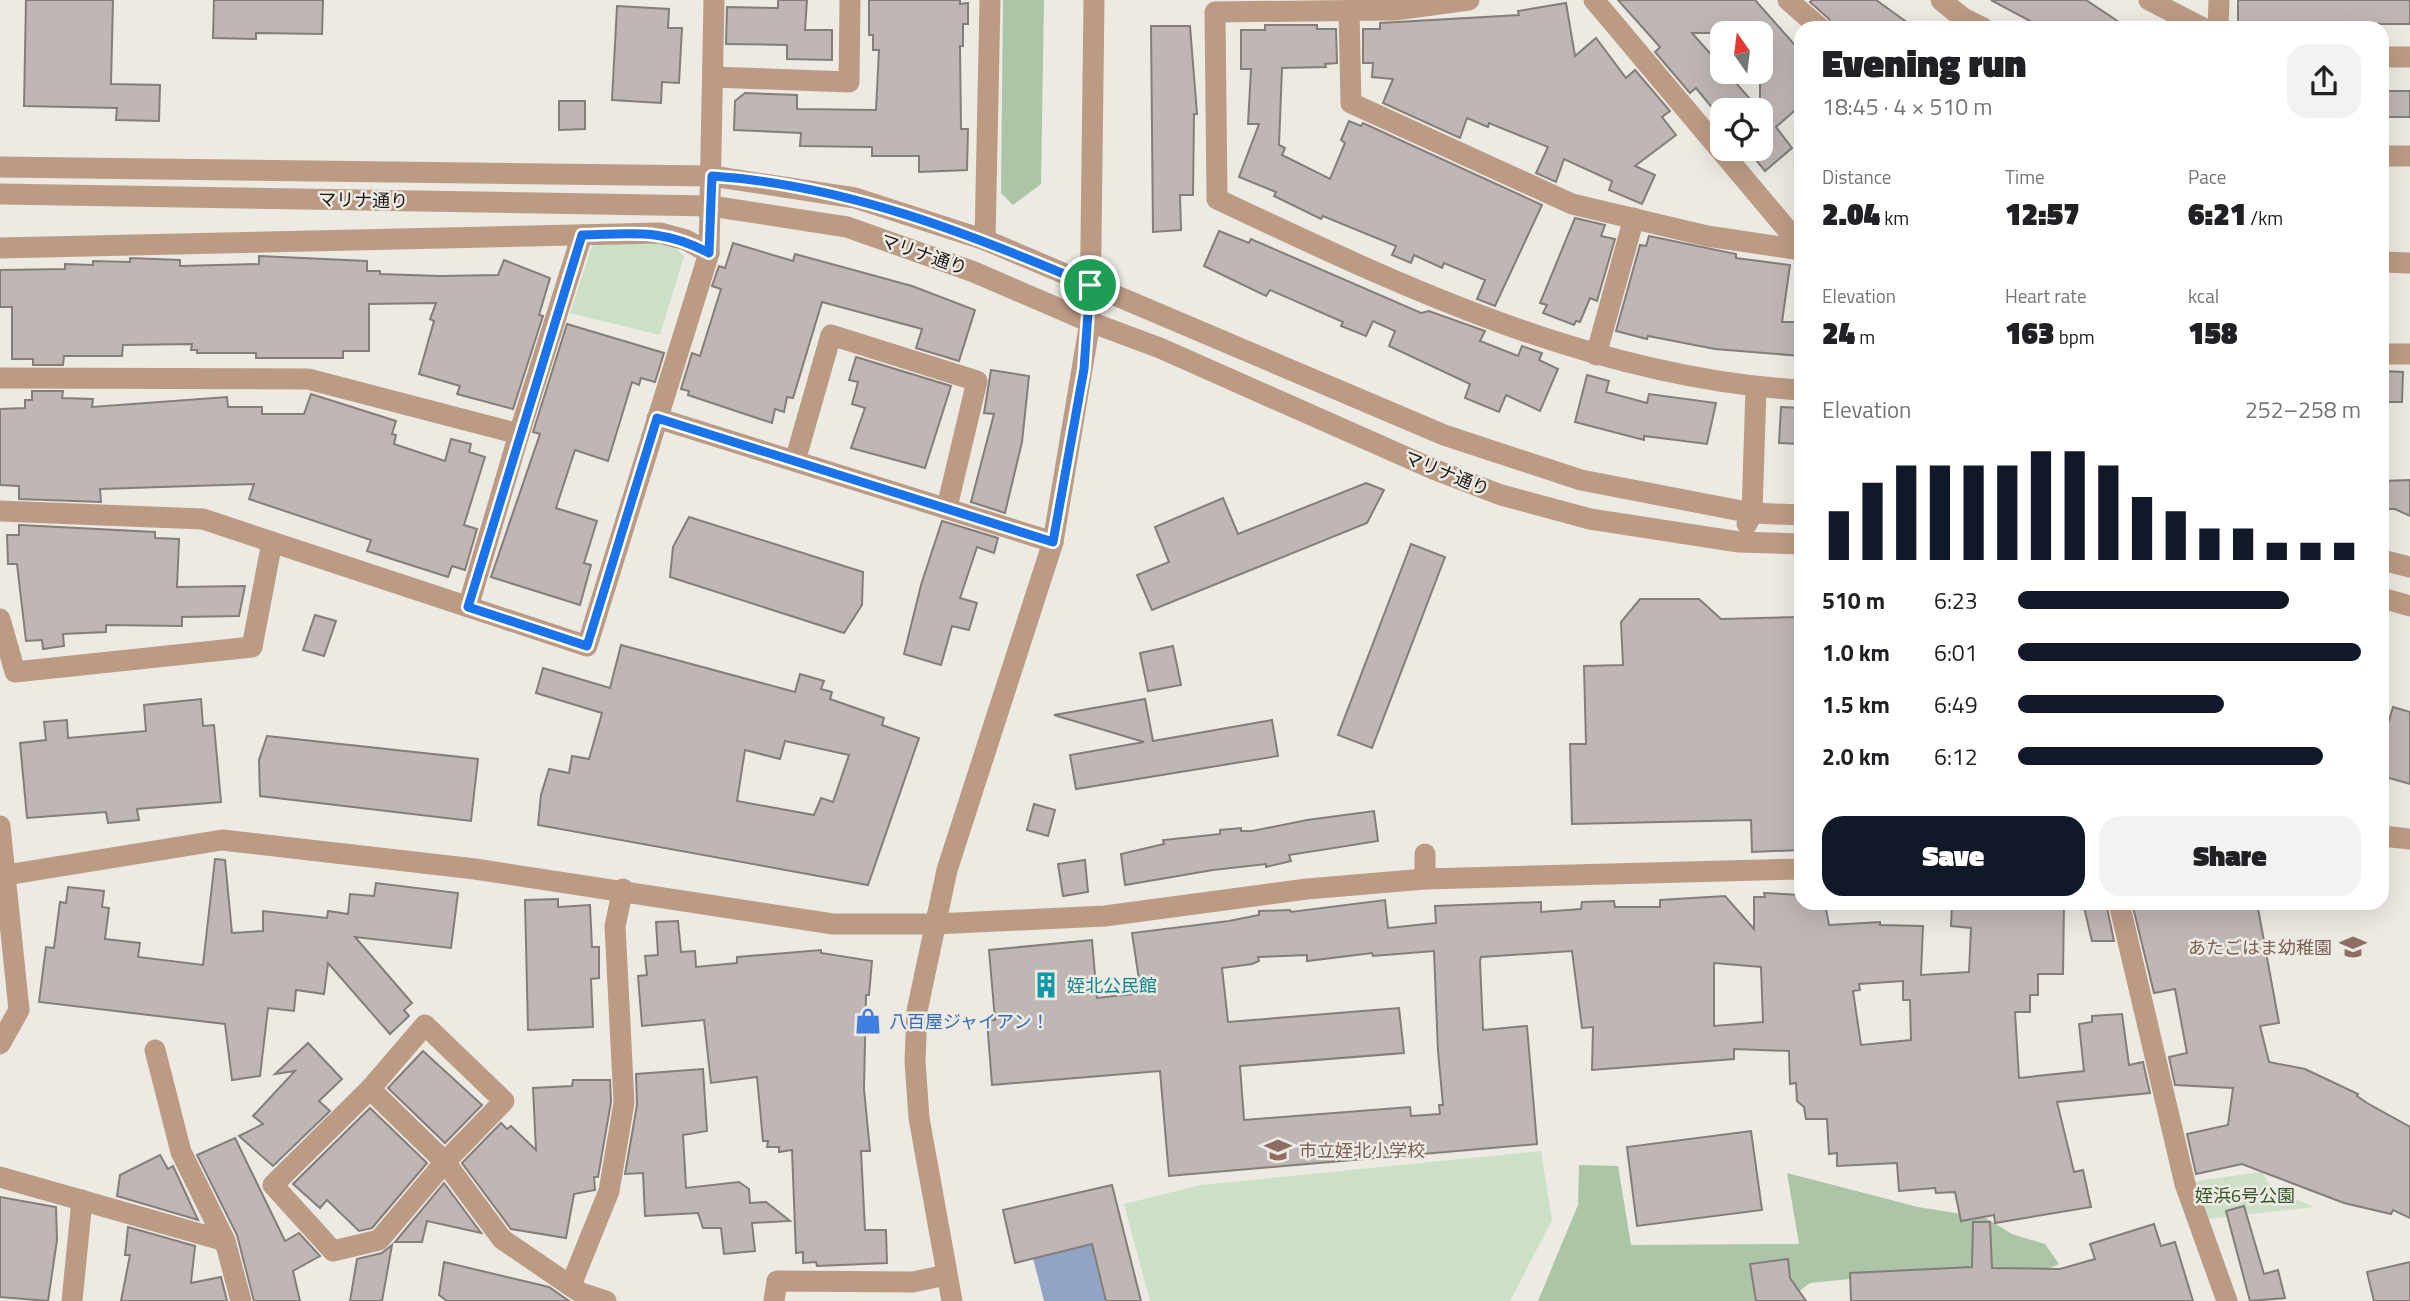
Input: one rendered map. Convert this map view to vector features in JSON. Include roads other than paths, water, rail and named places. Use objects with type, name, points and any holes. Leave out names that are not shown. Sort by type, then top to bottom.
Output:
[{"type":"street","points":[[0,511],[203,519],[587,646],[709,253],[714,0]]},
{"type":"street","points":[[713,77],[849,82],[850,0]]},
{"type":"street","points":[[985,240],[990,0]]},
{"type":"street","points":[[952,1301],[919,1118],[915,1061],[917,1011],[947,870],[1053,542],[1090,323],[1094,0]]},
{"type":"street","points":[[1469,0],[1395,10],[1215,12],[1217,199],[1398,284],[1597,355],[1756,388],[1794,390]]},
{"type":"street","points":[[1594,0],[1794,240]]},
{"type":"street","points":[[1788,0],[1812,21]]},
{"type":"street","points":[[1941,0],[1969,21]]},
{"type":"street","points":[[2149,0],[2190,21]]},
{"type":"street","points":[[2218,21],[2219,0]]},
{"type":"street","points":[[1349,11],[1351,103],[1572,204],[1707,236],[1794,247]]},
{"type":"street","points":[[2389,57],[2410,57]]},
{"type":"street","points":[[2389,156],[2410,156]]},
{"type":"street","name":"マリナ通り","points":[[0,167],[712,176],[855,198],[985,240],[1444,435],[1581,480],[1752,513],[1794,515]]},
{"type":"street","name":"マリナ通り","points":[[0,194],[710,206],[847,228],[974,272],[1090,323],[1160,348],[1433,469],[1500,495],[1590,519],[1739,542],[1794,544]]},
{"type":"street","points":[[1597,355],[1634,218]]},
{"type":"street","points":[[0,248],[660,233],[686,240],[709,253]]},
{"type":"street","points":[[468,607],[582,235]]},
{"type":"street","points":[[2389,262],[2410,263]]},
{"type":"street","points":[[795,460],[831,335],[978,381],[947,507]]},
{"type":"street","points":[[2389,354],[2410,354]]},
{"type":"street","points":[[0,378],[308,379],[519,434]]},
{"type":"street","points":[[1739,542],[1752,513],[1756,388]]},
{"type":"street","points":[[657,418],[1053,542]]},
{"type":"street","points":[[0,619],[15,672],[252,647],[272,542]]},
{"type":"street","points":[[2389,562],[2410,567]]},
{"type":"street","points":[[2389,600],[2410,606]]},
{"type":"street","points":[[0,826],[19,1010],[0,1044]]},
{"type":"street","points":[[2389,837],[2410,839]]},
{"type":"street","points":[[6,875],[222,840],[623,889],[833,924],[935,924],[1105,916],[1307,890],[1425,879],[1794,869]]},
{"type":"street","points":[[1425,854],[1425,879]]},
{"type":"street","points":[[571,1285],[610,1191],[624,1103],[615,926],[623,889]]},
{"type":"street","points":[[2121,910],[2185,1184],[2227,1301]]},
{"type":"street","points":[[425,1026],[504,1101],[445,1162],[379,1240],[333,1251],[273,1185],[370,1089],[425,1026]]},
{"type":"street","points":[[155,1050],[181,1152],[225,1241],[241,1301]]},
{"type":"street","points":[[370,1089],[445,1162],[502,1239],[582,1293],[606,1301]]},
{"type":"street","points":[[0,1177],[225,1241]]},
{"type":"street","points":[[72,1301],[82,1200]]},
{"type":"street","points":[[774,1301],[777,1282],[913,1282],[946,1275]]},
{"type":"water","points":[[1092,1244],[1106,1301],[1044,1301],[1033,1258]]},
{"type":"place","name":"あたごはま幼稚園","points":[[2353,947]]},
{"type":"place","name":"姪北公民館","points":[[1046,985]]},
{"type":"place","name":"八百屋ジャイアン！","points":[[868,1021]]},
{"type":"place","name":"市立姪北小学校","points":[[1278,1150]]},
{"type":"park label","name":"姪浜6号公園","points":[[2245,1195]]}]
